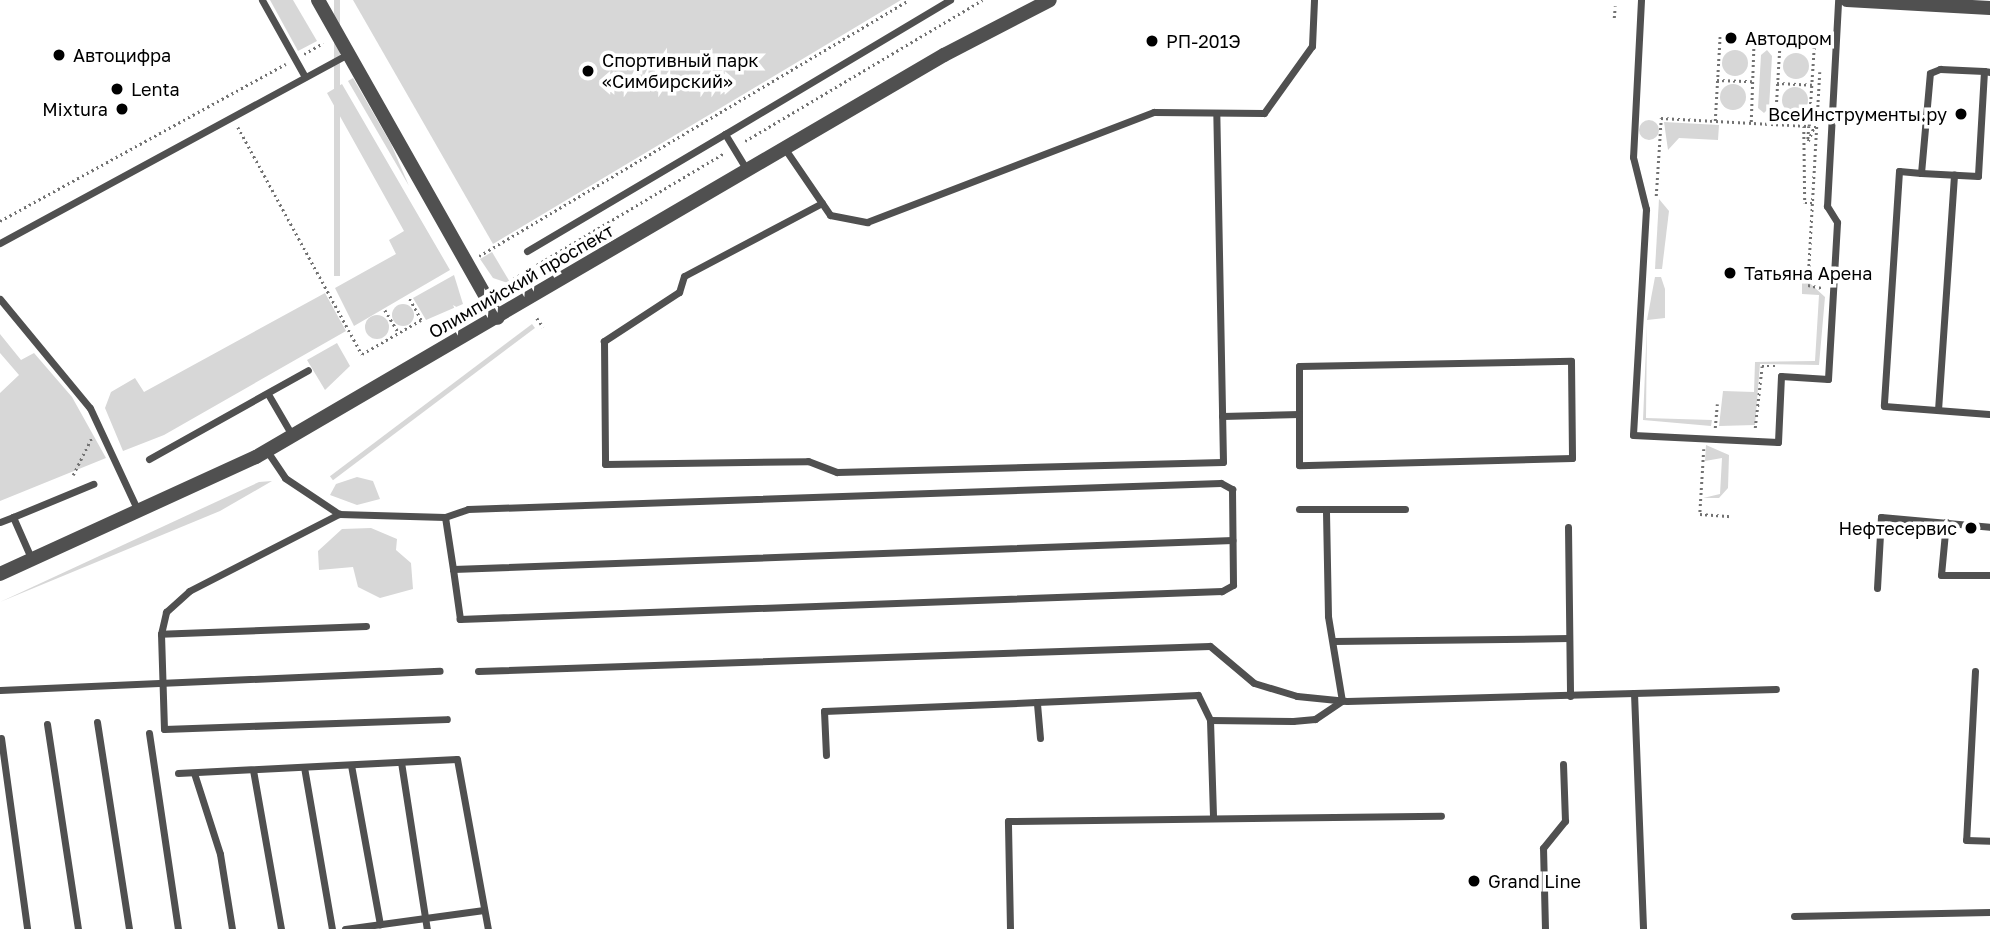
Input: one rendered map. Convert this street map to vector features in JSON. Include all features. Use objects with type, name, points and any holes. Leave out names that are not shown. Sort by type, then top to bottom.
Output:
[{"type":"street","points":[[318,0],[498,318]]},
{"type":"street","name":"Олимпийский проспект","points":[[0,574],[139,515],[293,436],[785,149],[1050,0]]},
{"type":"street","points":[[1847,0],[1990,8]]},
{"type":"lane","points":[[262,0],[305,77]]},
{"type":"lane","points":[[527,251],[950,0]]},
{"type":"lane","points":[[785,149],[830,215],[867,222],[1154,111],[1264,113],[1312,46],[1314,0]]},
{"type":"lane","points":[[1641,0],[1633,157],[1646,209],[1633,435],[1778,442],[1781,376],[1828,379],[1837,222],[1826,206],[1838,0]]},
{"type":"lane","points":[[0,243],[348,54]]},
{"type":"lane","points":[[1921,173],[1930,73],[1987,72],[1978,176],[1921,173],[1899,171],[1884,406],[1989,414]]},
{"type":"lane","points":[[821,203],[684,276],[679,292],[604,341],[605,464],[808,461],[837,472],[1223,462],[1216,113]]},
{"type":"lane","points":[[725,134],[747,171]]},
{"type":"lane","points":[[1938,410],[1954,175]]},
{"type":"lane","points":[[0,299],[98,423],[139,515]]},
{"type":"lane","points":[[1571,361],[1572,458],[1299,465],[1299,414],[1298,366],[1571,361]]},
{"type":"lane","points":[[149,459],[308,370]]},
{"type":"lane","points":[[268,394],[293,436]]},
{"type":"lane","points":[[1222,416],[1299,414]]},
{"type":"lane","points":[[267,450],[285,478],[339,513]]},
{"type":"lane","points":[[445,517],[460,619],[1222,591],[1233,584],[1233,540],[1232,489],[1221,482],[468,509],[445,517],[339,513],[189,592],[166,612],[161,634],[164,729],[447,719]]},
{"type":"lane","points":[[0,522],[93,484]]},
{"type":"lane","points":[[1299,509],[1405,509]]},
{"type":"lane","points":[[1326,509],[1333,641],[1342,701]]},
{"type":"lane","points":[[13,517],[32,561]]},
{"type":"lane","points":[[1877,588],[1881,517],[1990,527]]},
{"type":"lane","points":[[1947,522],[1941,575],[1990,575]]},
{"type":"lane","points":[[1568,527],[1570,696]]},
{"type":"lane","points":[[453,569],[1233,540]]},
{"type":"lane","points":[[161,634],[366,626]]},
{"type":"lane","points":[[1333,641],[1569,638]]},
{"type":"lane","points":[[478,671],[1210,646],[1254,684],[1342,701],[1776,689]]},
{"type":"lane","points":[[0,690],[440,671]]},
{"type":"lane","points":[[1975,671],[1966,840],[1990,841]]},
{"type":"lane","points":[[1634,693],[1643,929]]},
{"type":"lane","points":[[826,755],[824,711],[1198,695],[1210,720],[1213,818]]},
{"type":"lane","points":[[1210,720],[1315,719],[1342,701]]},
{"type":"lane","points":[[1037,702],[1040,738]]},
{"type":"lane","points":[[97,722],[129,929]]},
{"type":"lane","points":[[47,724],[78,929]]},
{"type":"lane","points":[[149,733],[178,929]]},
{"type":"lane","points":[[1,738],[27,929]]},
{"type":"lane","points":[[178,774],[457,759],[488,929]]},
{"type":"lane","points":[[401,762],[427,929]]},
{"type":"lane","points":[[1545,929],[1543,848],[1565,821],[1563,764]]},
{"type":"lane","points":[[351,765],[380,924]]},
{"type":"lane","points":[[304,767],[332,929]]},
{"type":"lane","points":[[253,770],[281,929]]},
{"type":"lane","points":[[194,773],[220,854],[232,929]]},
{"type":"lane","points":[[1010,929],[1008,821],[1441,816]]},
{"type":"lane","points":[[345,929],[484,910]]},
{"type":"lane","points":[[1794,916],[1990,912]]},
{"type":"path","points":[[467,263],[909,0]]},
{"type":"path","points":[[513,279],[982,0]]},
{"type":"path","points":[[1614,18],[1615,6]]},
{"type":"path","points":[[1715,121],[1720,35]]},
{"type":"path","points":[[1751,123],[1754,38]]},
{"type":"path","points":[[1775,124],[1780,39]]},
{"type":"path","points":[[0,221],[323,43]]},
{"type":"path","points":[[1812,203],[1805,203],[1807,126],[1810,121],[1814,47]]},
{"type":"path","points":[[1820,72],[1808,285],[1821,287],[1827,297]]},
{"type":"path","points":[[1717,80],[1752,81]]},
{"type":"path","points":[[1777,83],[1812,85]]},
{"type":"path","points":[[223,99],[362,354],[421,320],[408,297]]},
{"type":"path","points":[[1656,209],[1661,118],[1807,126]]},
{"type":"path","points":[[1810,121],[1817,121]]},
{"type":"path","points":[[1807,126],[1808,141],[1817,127]]},
{"type":"path","points":[[1817,127],[1830,128]]},
{"type":"path","points":[[385,310],[399,333]]},
{"type":"path","points":[[537,318],[543,327]]},
{"type":"path","points":[[1748,430],[1759,423],[1762,366],[1788,367]]},
{"type":"path","points":[[1715,428],[1717,404]]},
{"type":"path","points":[[73,475],[98,423]]},
{"type":"path","points":[[1702,428],[1726,429]]},
{"type":"path","points":[[1704,438],[1700,514],[1731,516]]},
{"type":"shaded area","points":[[270,0],[293,0],[317,41],[298,51]]},
{"type":"shaded area","points":[[334,0],[340,0],[340,276],[334,276]]},
{"type":"shaded area","name":"Спортивный парк «Симбирский»","points":[[353,0],[901,0],[493,244]]},
{"type":"shaded area","points":[[1735,50],[1744,54],[1748,63],[1744,72],[1735,76],[1726,72],[1722,63],[1726,54]]},
{"type":"shaded area","points":[[1767,50],[1772,56],[1769,108],[1764,113],[1758,108],[1761,55]]},
{"type":"shaded area","points":[[1796,53],[1805,57],[1809,66],[1805,75],[1796,79],[1787,75],[1783,66],[1787,57]]},
{"type":"shaded area","points":[[353,78],[391,144],[409,186],[348,81]]},
{"type":"shaded area","points":[[342,84],[450,270],[354,326],[335,288],[396,254],[389,240],[404,231],[327,93]]},
{"type":"shaded area","points":[[1733,84],[1742,88],[1746,97],[1742,106],[1733,110],[1724,106],[1720,97],[1724,88]]},
{"type":"shaded area","points":[[1795,87],[1804,91],[1808,100],[1804,109],[1795,113],[1786,109],[1782,100],[1786,91]]},
{"type":"shaded area","points":[[1649,120],[1656,123],[1659,130],[1656,137],[1649,140],[1642,137],[1639,130],[1642,123]]},
{"type":"shaded area","points":[[1664,122],[1719,125],[1718,140],[1679,138],[1668,150]]},
{"type":"shaded area","points":[[1659,199],[1669,211],[1662,269],[1655,269]]},
{"type":"shaded area","points":[[492,252],[511,284],[493,278],[480,259]]},
{"type":"shaded area","points":[[454,275],[463,304],[426,320],[413,298]]},
{"type":"shaded area","points":[[1802,276],[1825,297],[1819,365],[1760,364],[1755,425],[1719,426],[1723,391],[1754,392],[1755,362],[1815,361],[1819,295],[1802,294]]},
{"type":"shaded area","points":[[1655,277],[1661,277],[1665,289],[1665,318],[1647,320]]},
{"type":"shaded area","points":[[325,293],[346,331],[164,435],[123,451],[105,408],[111,392],[135,378],[144,392]]},
{"type":"shaded area","points":[[403,304],[411,307],[414,315],[411,323],[403,326],[395,323],[392,315],[395,307]]},
{"type":"shaded area","points":[[377,315],[388,322],[389,327],[382,338],[377,339],[366,332],[365,327],[372,316]]},
{"type":"shaded area","points":[[532,324],[535,328],[333,480],[330,476]]},
{"type":"shaded area","points":[[1647,324],[1646,418],[1712,420],[1711,426],[1643,420]]},
{"type":"shaded area","points":[[0,334],[21,360],[34,353],[72,397],[106,458],[0,501],[0,393],[19,375],[0,353]]},
{"type":"shaded area","points":[[337,343],[350,366],[325,390],[307,360]]},
{"type":"shaded area","points":[[1706,445],[1729,455],[1728,488],[1719,498],[1703,498],[1720,494],[1722,458],[1705,461]]},
{"type":"shaded area","points":[[357,477],[373,481],[380,499],[357,505],[330,495],[336,484]]},
{"type":"shaded area","points":[[272,481],[220,511],[0,602],[259,482]]},
{"type":"shaded area","points":[[371,528],[397,539],[396,550],[411,563],[413,589],[380,598],[358,587],[353,567],[319,570],[318,551],[342,529]]},
{"type":"place","name":"Автодром","points":[[1731,38]]},
{"type":"place","name":"РП-201Э","points":[[1152,41]]},
{"type":"place","name":"Автоцифра","points":[[59,55]]},
{"type":"place","name":"Спортивный парк «Симбирский»","points":[[588,71]]},
{"type":"place","name":"Lenta","points":[[117,89]]},
{"type":"place","name":"Mixtura","points":[[122,109]]},
{"type":"place","name":"ВсеИнструменты.ру","points":[[1961,114]]},
{"type":"place","name":"Татьяна Арена","points":[[1730,273]]},
{"type":"place","name":"Нефтесервис","points":[[1971,528]]},
{"type":"place","name":"Grand Line","points":[[1474,881]]}]
